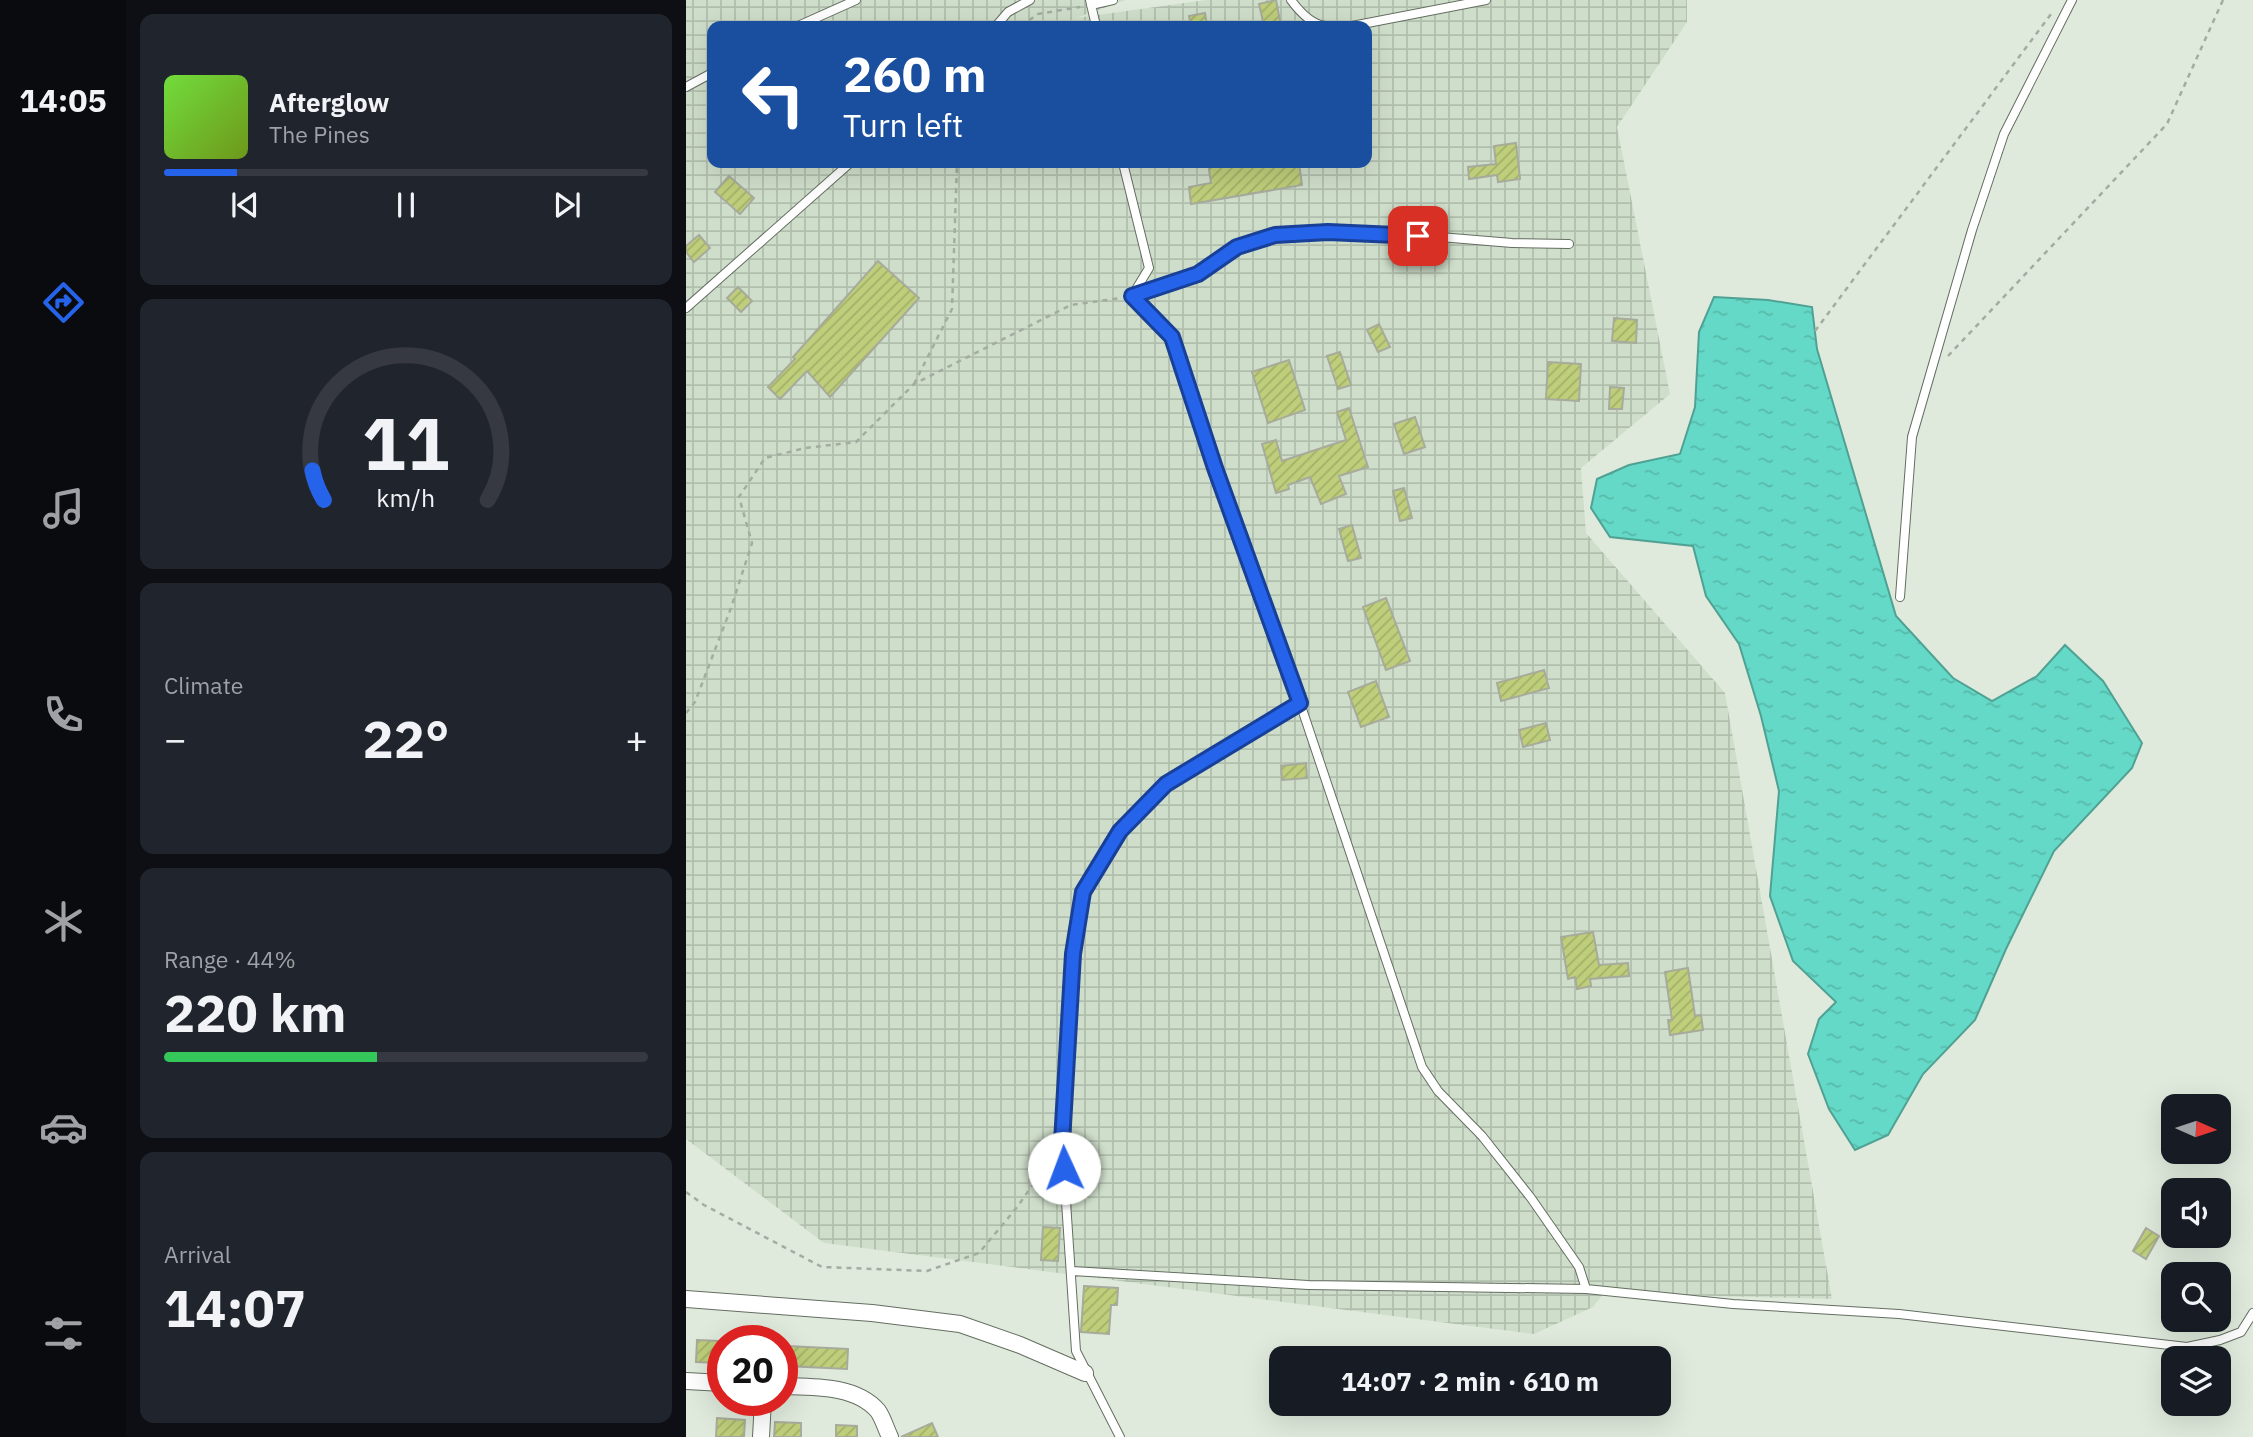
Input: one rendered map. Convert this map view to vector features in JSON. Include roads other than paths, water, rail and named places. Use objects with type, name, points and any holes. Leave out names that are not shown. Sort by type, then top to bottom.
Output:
[{"type":"street","points":[[686,1299],[872,1313],[960,1324],[1020,1345],[1085,1373]]},
{"type":"street","points":[[686,1381],[707,1382]]},
{"type":"street","points":[[798,1387],[824,1388],[858,1395],[878,1412],[890,1437]]},
{"type":"street","points":[[761,1437],[762,1416]]},
{"type":"lane","points":[[809,21],[856,0]]},
{"type":"lane","points":[[1008,12],[1011,0]]},
{"type":"lane","points":[[1000,21],[1008,12],[1030,0]]},
{"type":"lane","points":[[1095,21],[1091,2],[1113,0]]},
{"type":"lane","points":[[1291,0],[1298,10],[1313,21]]},
{"type":"lane","points":[[1372,22],[1486,0]]},
{"type":"lane","points":[[1900,597],[1912,437],[1972,230],[2004,134],[2072,0]]},
{"type":"lane","points":[[686,86],[707,76]]},
{"type":"lane","points":[[686,308],[844,168]]},
{"type":"lane","points":[[1125,168],[1149,268],[1132,296]]},
{"type":"lane","points":[[1132,296],[1198,274],[1237,247],[1275,235],[1340,233],[1569,244]]},
{"type":"lane","points":[[1132,296],[1172,337],[1215,468],[1300,703],[1422,1066],[1438,1091],[1482,1136],[1531,1198],[1579,1268],[1586,1289]]},
{"type":"lane","points":[[1120,1437],[1076,1351],[1062,1142],[1073,954],[1083,892],[1120,831],[1166,784],[1300,703]]},
{"type":"lane","points":[[1072,1271],[1308,1285],[1586,1289],[1733,1304],[1899,1314],[2188,1347],[2241,1332],[2253,1313]]},
{"type":"water","points":[[1714,297],[1768,300],[1812,307],[1817,349],[1896,616],[1953,678],[1992,701],[2037,676],[2065,645],[2103,681],[2142,743],[2132,768],[2054,851],[1975,1020],[1923,1074],[1888,1135],[1855,1150],[1829,1109],[1808,1054],[1819,1019],[1836,1002],[1793,961],[1770,896],[1779,791],[1761,716],[1739,644],[1706,596],[1693,546],[1610,537],[1591,508],[1597,479],[1629,465],[1680,454],[1695,407],[1699,332]]}]
